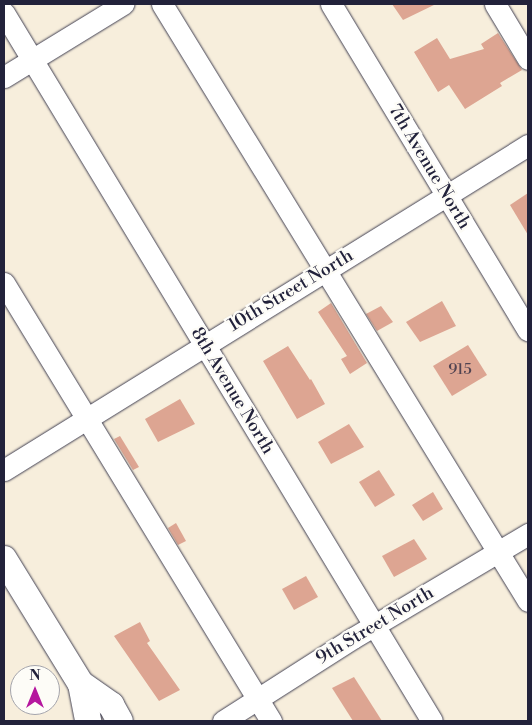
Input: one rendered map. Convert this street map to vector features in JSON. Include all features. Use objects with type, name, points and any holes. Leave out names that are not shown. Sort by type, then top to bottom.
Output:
[{"type":"main road","points":[[4,559],[81,684],[88,721]]},
{"type":"main road","points":[[81,684],[111,705],[120,721]]},
{"type":"street","points":[[4,77],[123,4]]},
{"type":"street","points":[[162,4],[528,601]]},
{"type":"street","name":"7th Avenue North","points":[[331,4],[528,330]]},
{"type":"street","points":[[495,4],[528,59]]},
{"type":"street","name":"8th Avenue North","points":[[4,13],[432,721]]},
{"type":"street","name":"10th Street North","points":[[4,470],[204,344],[528,145]]},
{"type":"street","points":[[4,283],[271,721]]},
{"type":"street","name":"9th Street North","points":[[223,721],[374,625],[528,534]]},
{"type":"building","points":[[392,4],[436,4],[403,20]]},
{"type":"building","points":[[498,33],[522,70],[500,83],[502,86],[465,109],[449,85],[438,92],[414,52],[437,38],[450,59],[484,49],[481,44]]},
{"type":"building","points":[[528,193],[528,235],[510,205]]},
{"type":"building","points":[[442,301],[456,326],[420,342],[406,322]]},
{"type":"building","points":[[331,303],[367,363],[350,374],[341,359],[347,356],[318,312]]},
{"type":"building","points":[[381,306],[393,322],[377,331],[366,314]]},
{"type":"building","points":[[468,345],[487,375],[452,396],[433,366]]},
{"type":"building","points":[[288,346],[311,379],[325,404],[297,419],[263,361]]},
{"type":"building","points":[[180,399],[195,424],[158,442],[145,419]]},
{"type":"building","points":[[349,424],[364,447],[331,464],[318,442]]},
{"type":"building","points":[[120,436],[139,467],[133,470],[114,439]]},
{"type":"building","points":[[379,470],[395,495],[375,507],[359,482]]},
{"type":"building","points":[[433,492],[443,509],[423,521],[412,505]]},
{"type":"building","points":[[176,523],[186,541],[178,545],[168,528]]},
{"type":"building","points":[[414,539],[427,559],[394,577],[382,556]]},
{"type":"building","points":[[306,576],[318,597],[294,610],[282,589]]},
{"type":"building","points":[[140,622],[150,641],[147,643],[180,690],[159,701],[114,636]]},
{"type":"building","points":[[354,677],[382,721],[353,721],[332,688]]}]
